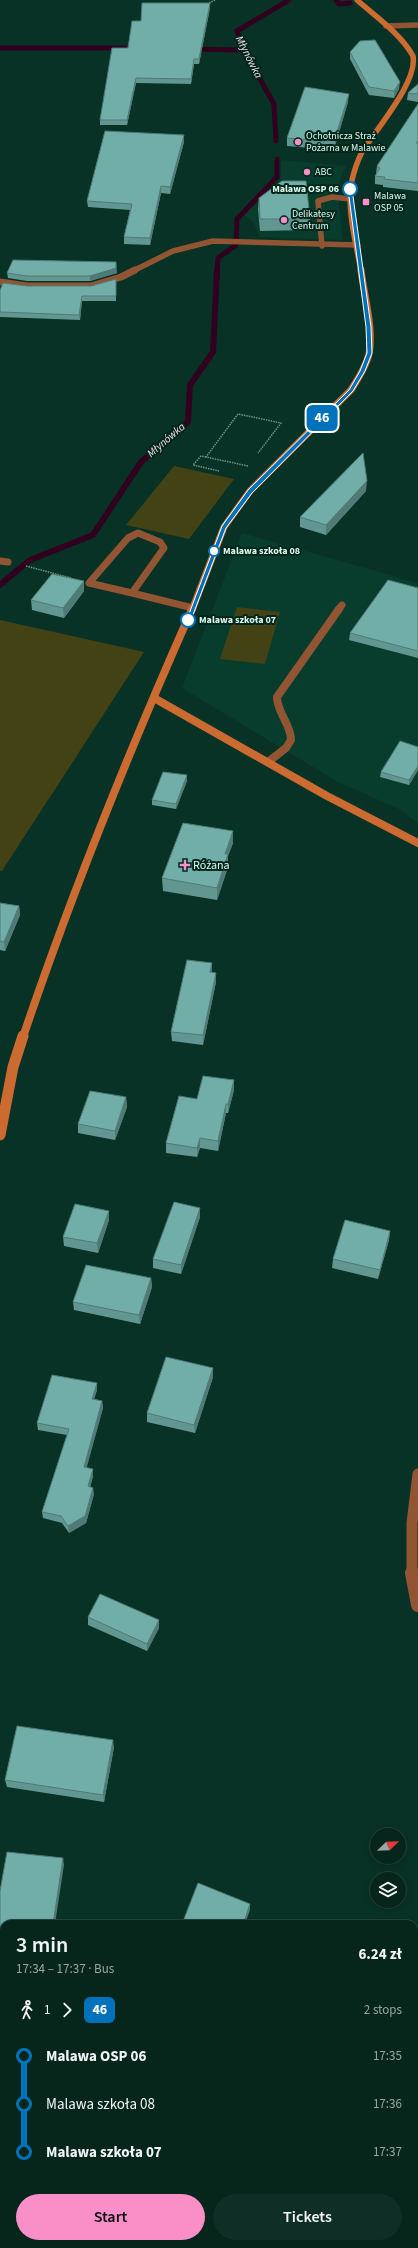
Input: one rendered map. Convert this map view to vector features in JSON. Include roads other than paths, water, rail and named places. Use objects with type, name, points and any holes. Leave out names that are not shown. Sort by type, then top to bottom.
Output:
[{"type":"street","points":[[0,1136],[13,1067],[54,948],[154,698],[193,608],[224,528],[250,491],[351,390],[363,371],[369,353],[369,327],[350,199],[352,180],[361,155],[370,140],[398,104],[416,73],[413,56],[386,26],[356,0]]},
{"type":"street","points":[[386,26],[418,25]]},
{"type":"street","points":[[322,246],[318,201],[332,197],[350,199]]},
{"type":"street","points":[[0,282],[27,286],[91,286],[121,277],[173,251],[223,240],[322,246],[358,245]]},
{"type":"street","points":[[131,594],[164,548],[160,542],[138,533],[128,538],[89,583],[131,594],[193,608]]},
{"type":"street","points":[[268,762],[288,746],[290,741],[289,728],[277,708],[277,697],[342,605]]},
{"type":"street","points":[[154,698],[366,817],[418,843]]},
{"type":"street","points":[[418,1474],[411,1515],[412,1578],[418,1605]]},
{"type":"waterway","name":"Młynówka","points":[[244,50],[237,31],[289,0]]},
{"type":"waterway","name":"Młynówka","points":[[336,0],[339,4],[350,3]]},
{"type":"waterway","points":[[0,48],[125,48]]},
{"type":"waterway","points":[[189,49],[244,50]]},
{"type":"waterway","name":"Młynówka","points":[[244,50],[274,104],[276,141]]},
{"type":"waterway","name":"Młynówka","points":[[217,271],[218,258],[236,245],[237,219],[277,177],[277,159]]},
{"type":"waterway","name":"Młynówka","points":[[0,585],[30,560],[93,535],[141,462],[188,422],[190,385],[213,352],[217,270]]},
{"type":"place","name":"Ochotnicza Straż Pożarna w Malawie","points":[[298,142]]},
{"type":"place","name":"ABC","points":[[307,172]]},
{"type":"place","name":"Malawa OSP 06","points":[[350,189]]},
{"type":"place","name":"Malawa OSP 05","points":[[366,202]]},
{"type":"place","name":"Delikatesy Centrum","points":[[284,220]]},
{"type":"place","name":"Malawa szkoła 08","points":[[214,551]]},
{"type":"place","name":"Malawa szkoła 07","points":[[188,620]]},
{"type":"place","name":"Różana","points":[[185,865]]}]
